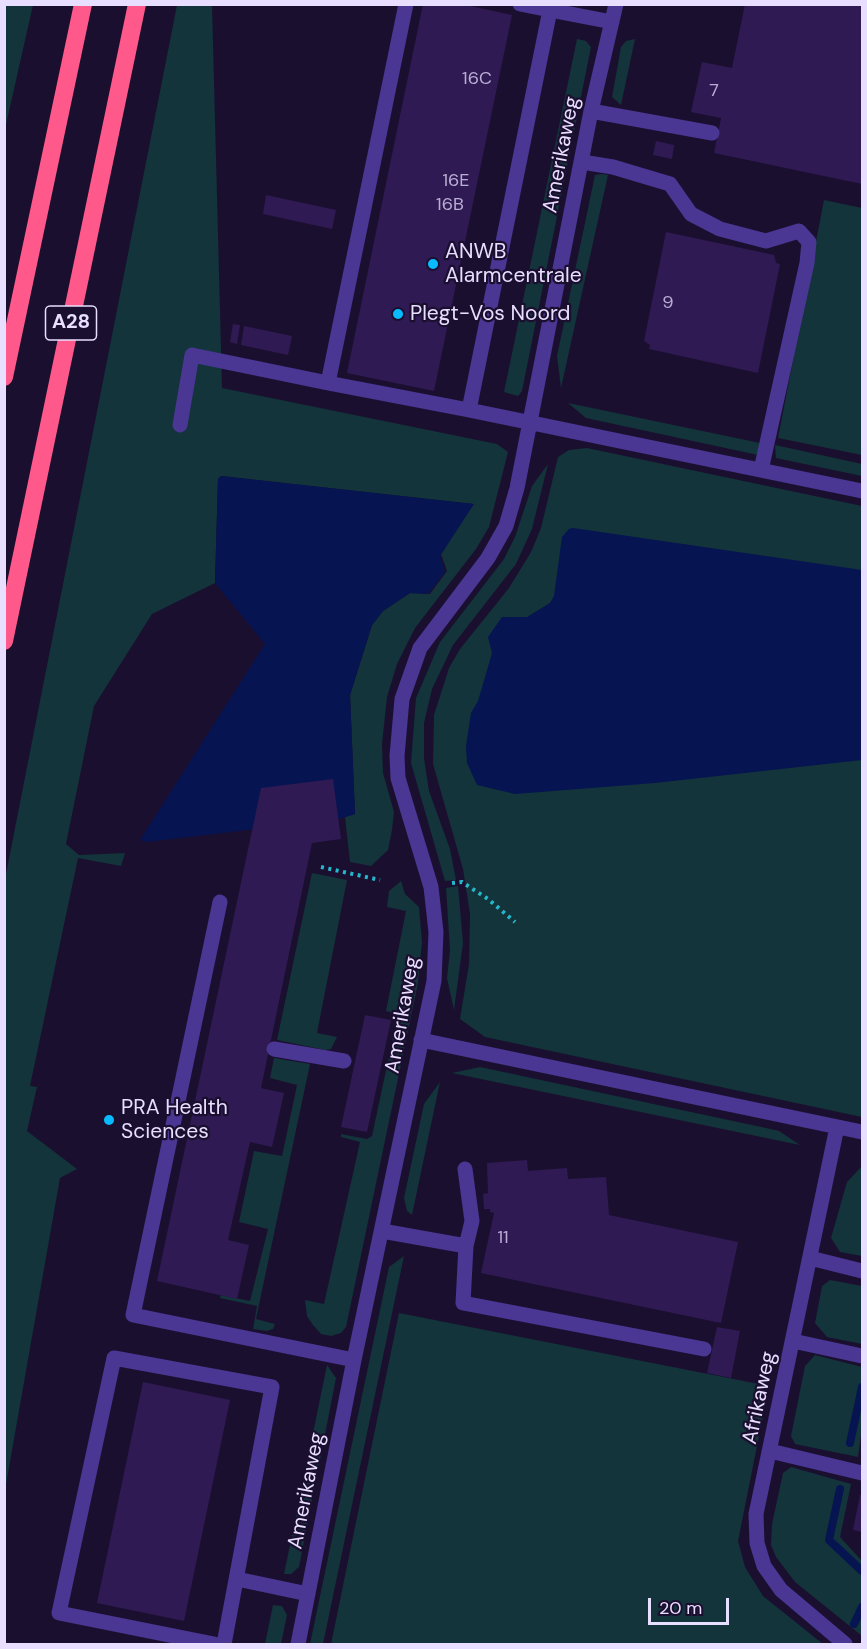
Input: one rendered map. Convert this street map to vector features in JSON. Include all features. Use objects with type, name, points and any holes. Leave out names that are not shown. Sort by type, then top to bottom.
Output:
[{"type":"highway","name":"A28","points":[[78,4],[78,26]]},
{"type":"highway","name":"A28","points":[[4,377],[83,4]]},
{"type":"highway","name":"A28","points":[[4,641],[137,4]]},
{"type":"street","points":[[328,383],[406,4]]},
{"type":"street","points":[[520,4],[612,22]]},
{"type":"street","name":"Amerikaweg","points":[[298,1644],[354,1360],[435,981],[436,932],[431,887],[398,778],[402,699],[420,648],[488,558],[506,526],[517,488],[591,111],[616,4]]},
{"type":"street","points":[[470,410],[550,10]]},
{"type":"street","points":[[591,111],[712,133]]},
{"type":"street","points":[[582,162],[613,166],[670,184],[691,214],[720,229],[766,241],[799,231],[809,242],[807,263],[761,470]]},
{"type":"street","points":[[180,425],[192,355],[531,421],[862,491]]},
{"type":"street","points":[[220,902],[134,1315],[354,1360]]},
{"type":"street","points":[[421,1040],[862,1132]]},
{"type":"street","points":[[274,1049],[344,1061]]},
{"type":"street","name":"Afrikaweg","points":[[837,1127],[756,1514],[757,1543],[764,1566],[781,1590],[844,1644]]},
{"type":"street","points":[[465,1169],[472,1221],[466,1246],[463,1303],[704,1349]]},
{"type":"street","points":[[382,1231],[466,1246]]},
{"type":"street","points":[[810,1258],[862,1271]]},
{"type":"street","points":[[793,1341],[862,1356]]},
{"type":"street","points":[[214,1644],[59,1613],[114,1359],[272,1387],[224,1644]]},
{"type":"street","points":[[770,1451],[862,1473]]},
{"type":"street","points":[[237,1580],[308,1594]]},
{"type":"path","points":[[321,867],[380,880]]},
{"type":"path","points":[[431,887],[462,882],[488,899],[515,922]]},
{"type":"green space","points":[[4,5],[33,5],[5,129]]},
{"type":"green space","points":[[177,5],[212,5],[222,388],[497,444],[508,452],[489,527],[476,549],[415,628],[397,664],[387,697],[382,744],[383,773],[394,812],[392,830],[388,850],[371,866],[350,862],[345,817],[355,814],[350,695],[372,625],[383,611],[410,593],[430,594],[447,571],[441,554],[473,504],[221,476],[218,479],[215,583],[152,614],[94,706],[66,844],[79,855],[125,853],[121,866],[78,858],[30,1086],[37,1087],[27,1131],[77,1169],[60,1178],[5,1490],[5,879]]},
{"type":"green space","points":[[577,39],[586,41],[591,47],[522,391],[518,396],[504,392]]},
{"type":"green space","points":[[635,39],[621,105],[612,97],[621,47],[626,41]]},
{"type":"green space","points":[[595,175],[608,175],[561,388],[557,356]]},
{"type":"green space","points":[[824,200],[862,208],[862,455],[778,438]]},
{"type":"green space","points":[[568,403],[760,443],[758,455],[586,418]]},
{"type":"green space","points":[[775,445],[862,464],[862,476],[776,458]]},
{"type":"green space","points":[[587,448],[862,506],[862,1117],[485,1037],[460,1019],[469,964],[470,914],[463,869],[433,764],[434,715],[449,668],[460,649],[509,588],[531,552],[541,528],[558,457],[569,450]]},
{"type":"green space","points":[[548,464],[532,529],[516,564],[453,645],[432,689],[424,723],[424,758],[429,791],[450,849],[456,880],[445,881],[411,763],[416,698],[440,642],[504,559],[515,537],[532,486]]},
{"type":"green space","points":[[312,873],[347,880],[317,1033],[337,1037],[331,1049],[325,1050],[277,1040]]},
{"type":"green space","points":[[401,881],[405,894],[419,907],[422,942],[418,983],[346,1327],[341,1333],[331,1336],[321,1334],[313,1325],[307,1316],[305,1300],[324,1304],[360,1142],[341,1137],[341,1134],[367,1139],[372,1136],[398,1014],[386,1011],[406,911],[387,907],[389,891]]},
{"type":"green space","points":[[458,886],[463,943],[454,1010],[447,978],[450,950],[446,888]]},
{"type":"green space","points":[[274,1058],[310,1064],[256,1319],[275,1324],[273,1329],[267,1331],[253,1329],[257,1306],[220,1298],[221,1295],[250,1301],[268,1229],[239,1222],[254,1151],[282,1156],[297,1085],[270,1078]]},
{"type":"green space","points":[[480,1067],[779,1131],[800,1145],[452,1073]]},
{"type":"green space","points":[[440,1082],[412,1215],[407,1211],[404,1198],[424,1104]]},
{"type":"green space","points":[[862,1166],[862,1256],[840,1252],[831,1238],[847,1182]]},
{"type":"green space","points":[[404,1256],[323,1644],[310,1644],[389,1267]]},
{"type":"green space","points":[[830,1280],[862,1286],[862,1344],[827,1337],[815,1323],[822,1286]]},
{"type":"green space","points":[[399,1313],[769,1386],[738,1541],[745,1567],[763,1596],[823,1644],[331,1644]]},
{"type":"green space","points":[[815,1355],[862,1367],[862,1427],[858,1457],[795,1444],[791,1436],[805,1366]]},
{"type":"green space","points":[[327,1365],[336,1378],[299,1567],[291,1574],[284,1574]]},
{"type":"green space","points":[[791,1467],[851,1484],[840,1537],[862,1561],[862,1636],[795,1582],[776,1557],[771,1545],[772,1524],[783,1473]]},
{"type":"green space","points":[[273,1605],[282,1606],[287,1615],[281,1644],[265,1644]]},
{"type":"shaded area","points":[[221,476],[474,504],[440,556],[445,572],[428,594],[410,593],[383,611],[372,625],[350,695],[355,814],[339,819],[147,842],[140,840],[265,644],[215,583],[218,479]]},
{"type":"shaded area","points":[[573,528],[862,570],[862,760],[655,783],[515,794],[477,785],[467,763],[466,746],[471,713],[478,701],[492,653],[488,637],[502,617],[527,617],[550,603],[554,596],[562,537]]},
{"type":"building","points":[[423,4],[461,4],[512,15],[434,391],[347,373]]},
{"type":"building","points":[[745,4],[862,4],[862,184],[714,153],[721,118],[691,112],[702,62],[732,68]]},
{"type":"building","points":[[656,141],[674,145],[672,159],[653,155]]},
{"type":"building","points":[[266,195],[336,210],[332,229],[263,214]]},
{"type":"building","points":[[666,232],[774,255],[776,263],[780,264],[758,373],[649,349],[650,345],[644,341]]},
{"type":"building","points":[[233,324],[240,325],[237,344],[230,342]]},
{"type":"building","points":[[244,326],[292,336],[288,355],[241,345]]},
{"type":"building","points":[[333,779],[341,839],[312,843],[261,1088],[284,1093],[272,1147],[250,1142],[228,1240],[249,1245],[237,1299],[157,1281],[261,788]]},
{"type":"building","points":[[365,1015],[391,1020],[367,1132],[341,1127]]},
{"type":"building","points":[[527,1160],[528,1171],[567,1168],[568,1179],[606,1177],[609,1215],[738,1242],[721,1323],[481,1273],[494,1213],[490,1212],[490,1209],[484,1209],[483,1194],[488,1193],[487,1163]]},
{"type":"building","points":[[717,1327],[740,1331],[731,1378],[707,1373]]},
{"type":"building","points":[[143,1382],[230,1400],[184,1621],[97,1603]]},
{"type":"building","points":[[860,1495],[862,1495],[862,1532],[853,1530]]},
{"type":"waterway","points":[[850,1443],[862,1387]]},
{"type":"waterway","points":[[840,1489],[829,1540],[862,1571]]},
{"type":"waterway","points":[[854,1624],[862,1607]]},
{"type":"place","name":"ANWB Alarmcentrale","points":[[433,264]]},
{"type":"place","name":"Plegt-Vos Noord","points":[[398,314]]},
{"type":"place","name":"PRA Health Sciences","points":[[109,1120]]}]
